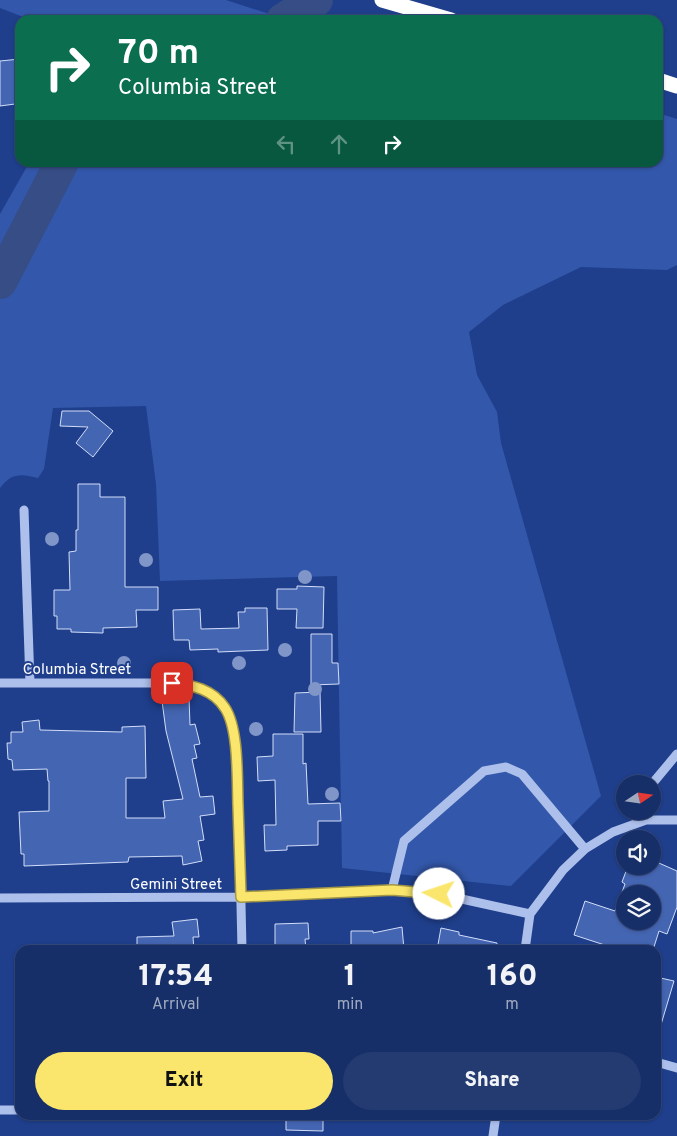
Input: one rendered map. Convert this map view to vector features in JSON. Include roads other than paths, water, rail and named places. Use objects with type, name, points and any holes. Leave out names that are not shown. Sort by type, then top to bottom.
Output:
[{"type":"highway","points":[[382,0],[434,15]]},
{"type":"highway","points":[[663,82],[677,86]]},
{"type":"street","points":[[24,510],[30,683]]},
{"type":"street","name":"Columbia Street","points":[[0,683],[188,684],[200,687],[225,708],[231,723],[236,752],[242,945]]},
{"type":"street","points":[[660,775],[677,754]]},
{"type":"street","points":[[392,890],[404,841],[484,771],[506,767],[522,774],[585,849]]},
{"type":"street","points":[[661,818],[677,820]]},
{"type":"street","points":[[526,945],[530,914],[563,870],[585,849],[638,820]]},
{"type":"street","name":"Gemini Street","points":[[0,898],[241,897],[392,890],[439,894],[530,914]]},
{"type":"street","points":[[661,1063],[677,1068]]},
{"type":"street","points":[[0,1110],[15,1110]]},
{"type":"street","points":[[493,1136],[495,1120]]},
{"type":"waterway","points":[[291,15],[316,0]]},
{"type":"waterway","points":[[0,282],[59,167]]}]
